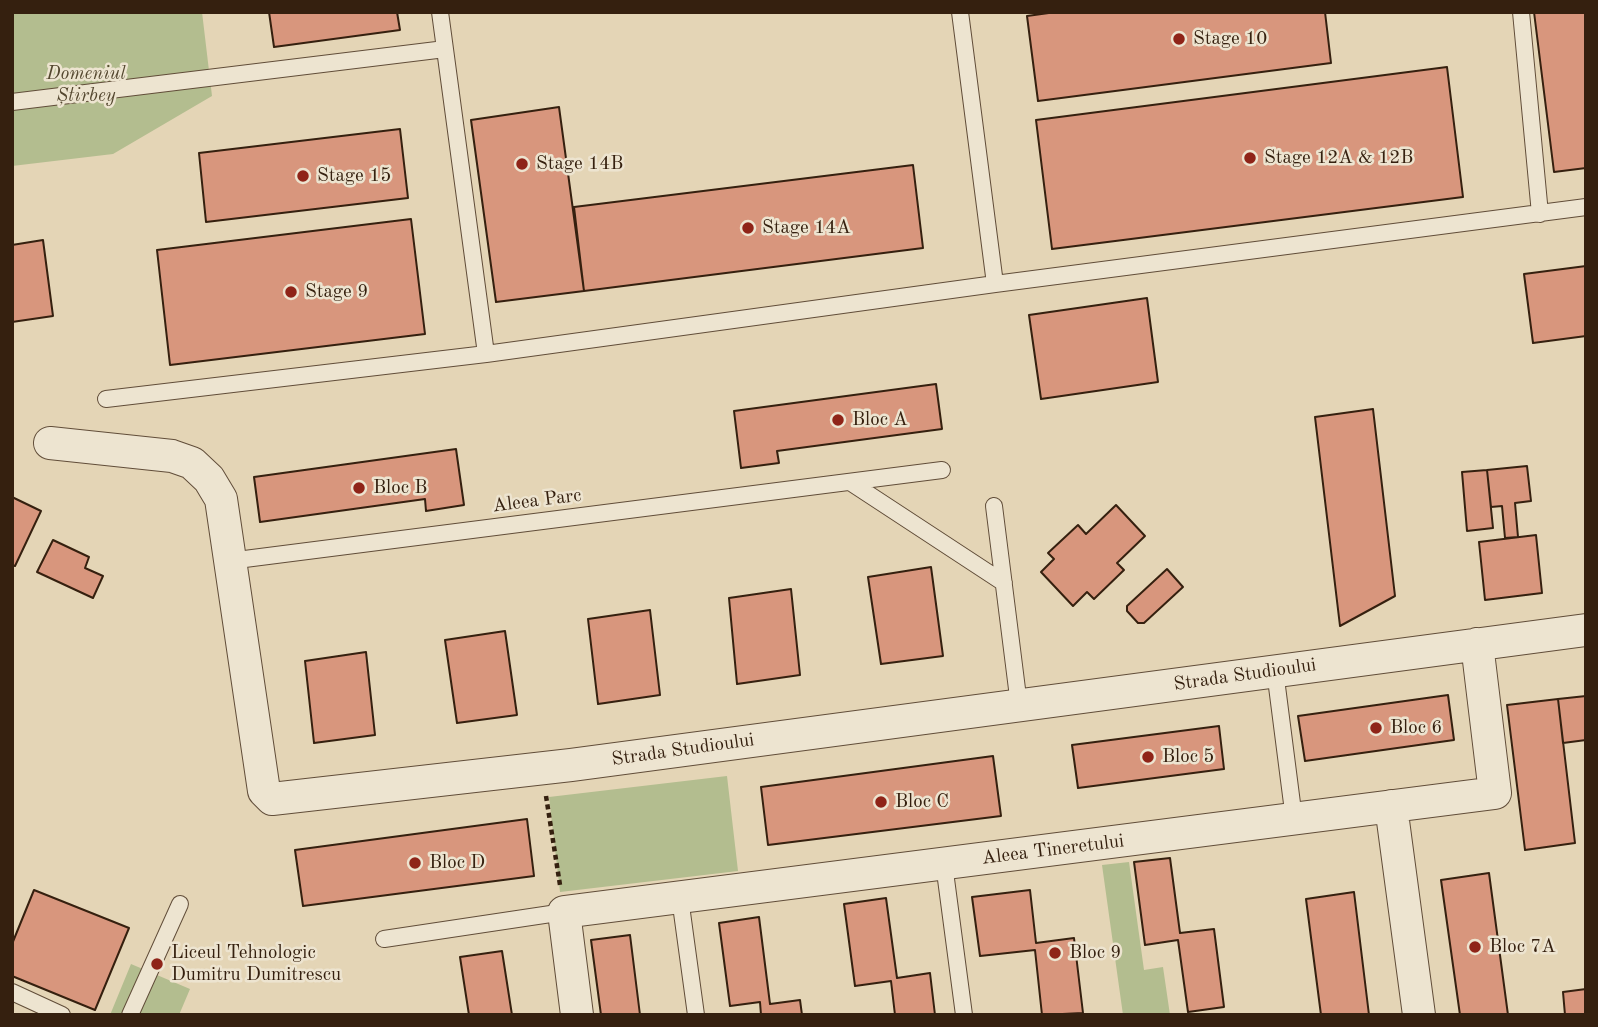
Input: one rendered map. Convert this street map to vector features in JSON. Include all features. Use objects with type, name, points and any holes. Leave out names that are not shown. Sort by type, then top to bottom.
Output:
[{"type":"street","name":"Strada Studioului","points":[[50,443],[172,456],[192,463],[209,479],[221,499],[264,791],[272,799],[571,765],[1586,630]]},
{"type":"street","name":"Aleea Tineretului","points":[[564,912],[1495,793],[1477,644]]},
{"type":"street","points":[[1391,806],[1419,1015]]},
{"type":"street","points":[[564,912],[577,1015]]},
{"type":"lane","points":[[440,12],[486,354]]},
{"type":"lane","points":[[960,12],[995,284]]},
{"type":"lane","points":[[1521,12],[1540,214]]},
{"type":"lane","points":[[12,102],[445,49]]},
{"type":"lane","points":[[106,399],[486,354],[1586,207]]},
{"type":"lane","name":"Aleea Parc","points":[[229,561],[942,470]]},
{"type":"lane","points":[[850,482],[1004,583]]},
{"type":"lane","points":[[994,506],[1019,705]]},
{"type":"lane","points":[[1275,671],[1294,819]]},
{"type":"lane","points":[[944,864],[964,1015]]},
{"type":"lane","points":[[680,898],[696,1015]]},
{"type":"lane","points":[[130,1015],[180,904]]},
{"type":"lane","points":[[384,939],[564,912]]},
{"type":"lane","points":[[12,992],[62,1015]]},
{"type":"path","points":[[564,912],[545,789],[571,765]]},
{"type":"green space","name":"Domeniul Știrbey","points":[[12,12],[202,12],[212,96],[113,154],[12,166]]},
{"type":"green space","points":[[727,776],[738,871],[560,892],[549,797]]},
{"type":"green space","points":[[1129,862],[1144,970],[1163,967],[1170,1015],[1123,1015],[1102,865]]},
{"type":"green space","points":[[131,964],[190,989],[179,1015],[110,1015]]},
{"type":"building","points":[[269,12],[397,12],[400,30],[274,47]]},
{"type":"building","name":"Stage 10","points":[[1056,12],[1325,12],[1331,63],[1038,101],[1027,16]]},
{"type":"building","points":[[1534,12],[1586,12],[1586,168],[1554,172]]},
{"type":"building","name":"Stage 12A & 12B","points":[[1447,67],[1463,197],[1052,249],[1036,120]]},
{"type":"building","name":"Stage 14B","points":[[559,107],[584,291],[496,302],[471,120]]},
{"type":"building","name":"Stage 15","points":[[400,129],[408,198],[206,222],[199,153]]},
{"type":"building","name":"Stage 14A","points":[[913,165],[923,248],[584,291],[574,207]]},
{"type":"building","name":"Stage 9","points":[[411,219],[425,334],[170,365],[157,250]]},
{"type":"building","points":[[43,240],[53,316],[12,322],[12,245]]},
{"type":"building","points":[[1586,266],[1586,336],[1533,343],[1524,274]]},
{"type":"building","points":[[1147,298],[1158,382],[1041,399],[1029,315]]},
{"type":"building","name":"Bloc A","points":[[936,384],[942,429],[777,451],[779,463],[741,468],[734,411]]},
{"type":"building","points":[[1373,409],[1395,596],[1340,626],[1315,417]]},
{"type":"building","name":"Bloc B","points":[[456,449],[464,505],[426,511],[425,499],[260,522],[254,477]]},
{"type":"building","points":[[1527,466],[1531,501],[1515,503],[1518,537],[1505,538],[1502,506],[1491,507],[1487,470]]},
{"type":"building","points":[[1487,470],[1493,528],[1467,531],[1462,472]]},
{"type":"building","points":[[12,497],[41,511],[15,566],[12,565]]},
{"type":"building","points":[[1116,505],[1145,536],[1117,563],[1124,570],[1094,599],[1087,592],[1073,606],[1041,572],[1054,559],[1048,553],[1078,525],[1086,534]]},
{"type":"building","points":[[1536,535],[1542,593],[1485,600],[1479,542]]},
{"type":"building","points":[[53,540],[89,557],[85,568],[103,576],[93,598],[37,572]]},
{"type":"building","points":[[931,567],[943,656],[881,664],[868,577]]},
{"type":"building","points":[[1167,569],[1183,587],[1144,623],[1138,623],[1127,611],[1127,606]]},
{"type":"building","points":[[791,589],[800,675],[737,684],[729,598]]},
{"type":"building","points":[[650,610],[660,695],[598,704],[588,619]]},
{"type":"building","points":[[505,631],[517,715],[457,723],[445,640]]},
{"type":"building","points":[[366,652],[375,735],[314,743],[305,661]]},
{"type":"building","name":"Bloc 6","points":[[1448,695],[1454,740],[1305,761],[1298,716]]},
{"type":"building","points":[[1586,696],[1586,740],[1563,743],[1558,699]]},
{"type":"building","points":[[1558,699],[1575,843],[1525,850],[1507,705]]},
{"type":"building","name":"Bloc 5","points":[[1219,726],[1224,769],[1078,788],[1072,745]]},
{"type":"building","name":"Bloc C","points":[[993,756],[1001,816],[768,845],[761,787]]},
{"type":"building","name":"Bloc D","points":[[527,819],[534,876],[303,906],[295,850]]},
{"type":"building","points":[[1170,858],[1180,933],[1214,929],[1224,1007],[1188,1012],[1178,940],[1145,945],[1134,862]]},
{"type":"building","name":"Bloc 7A","points":[[1489,873],[1508,1015],[1460,1015],[1441,880]]},
{"type":"building","points":[[34,890],[129,928],[95,1010],[12,976],[12,944]]},
{"type":"building","name":"Bloc 9","points":[[1030,890],[1036,943],[1074,938],[1083,1013],[1042,1015],[1035,950],[980,956],[972,897]]},
{"type":"building","points":[[1354,892],[1369,1015],[1321,1015],[1306,899]]},
{"type":"building","points":[[886,898],[897,978],[930,973],[935,1015],[895,1015],[891,981],[855,986],[844,904]]},
{"type":"building","points":[[759,917],[770,1004],[800,1000],[802,1015],[761,1015],[760,1002],[730,1006],[719,923]]},
{"type":"building","points":[[630,935],[640,1015],[601,1015],[591,940]]},
{"type":"building","points":[[502,951],[512,1015],[469,1015],[460,957]]},
{"type":"building","points":[[1586,989],[1586,1015],[1565,1015],[1563,992]]},
{"type":"place","name":"Stage 10","points":[[1179,39]]},
{"type":"place","name":"Stage 12A & 12B","points":[[1250,158]]},
{"type":"place","name":"Stage 14B","points":[[522,164]]},
{"type":"place","name":"Stage 15","points":[[303,176]]},
{"type":"place","name":"Stage 14A","points":[[748,228]]},
{"type":"place","name":"Stage 9","points":[[291,292]]},
{"type":"place","name":"Bloc A","points":[[838,420]]},
{"type":"place","name":"Bloc B","points":[[359,488]]},
{"type":"place","name":"Bloc 6","points":[[1376,728]]},
{"type":"place","name":"Bloc 5","points":[[1148,757]]},
{"type":"place","name":"Bloc C","points":[[881,802]]},
{"type":"place","name":"Bloc D","points":[[415,863]]},
{"type":"place","name":"Bloc 7A","points":[[1475,947]]},
{"type":"place","name":"Bloc 9","points":[[1055,953]]},
{"type":"place","name":"Liceul Tehnologic Dumitru Dumitrescu","points":[[157,964]]}]
